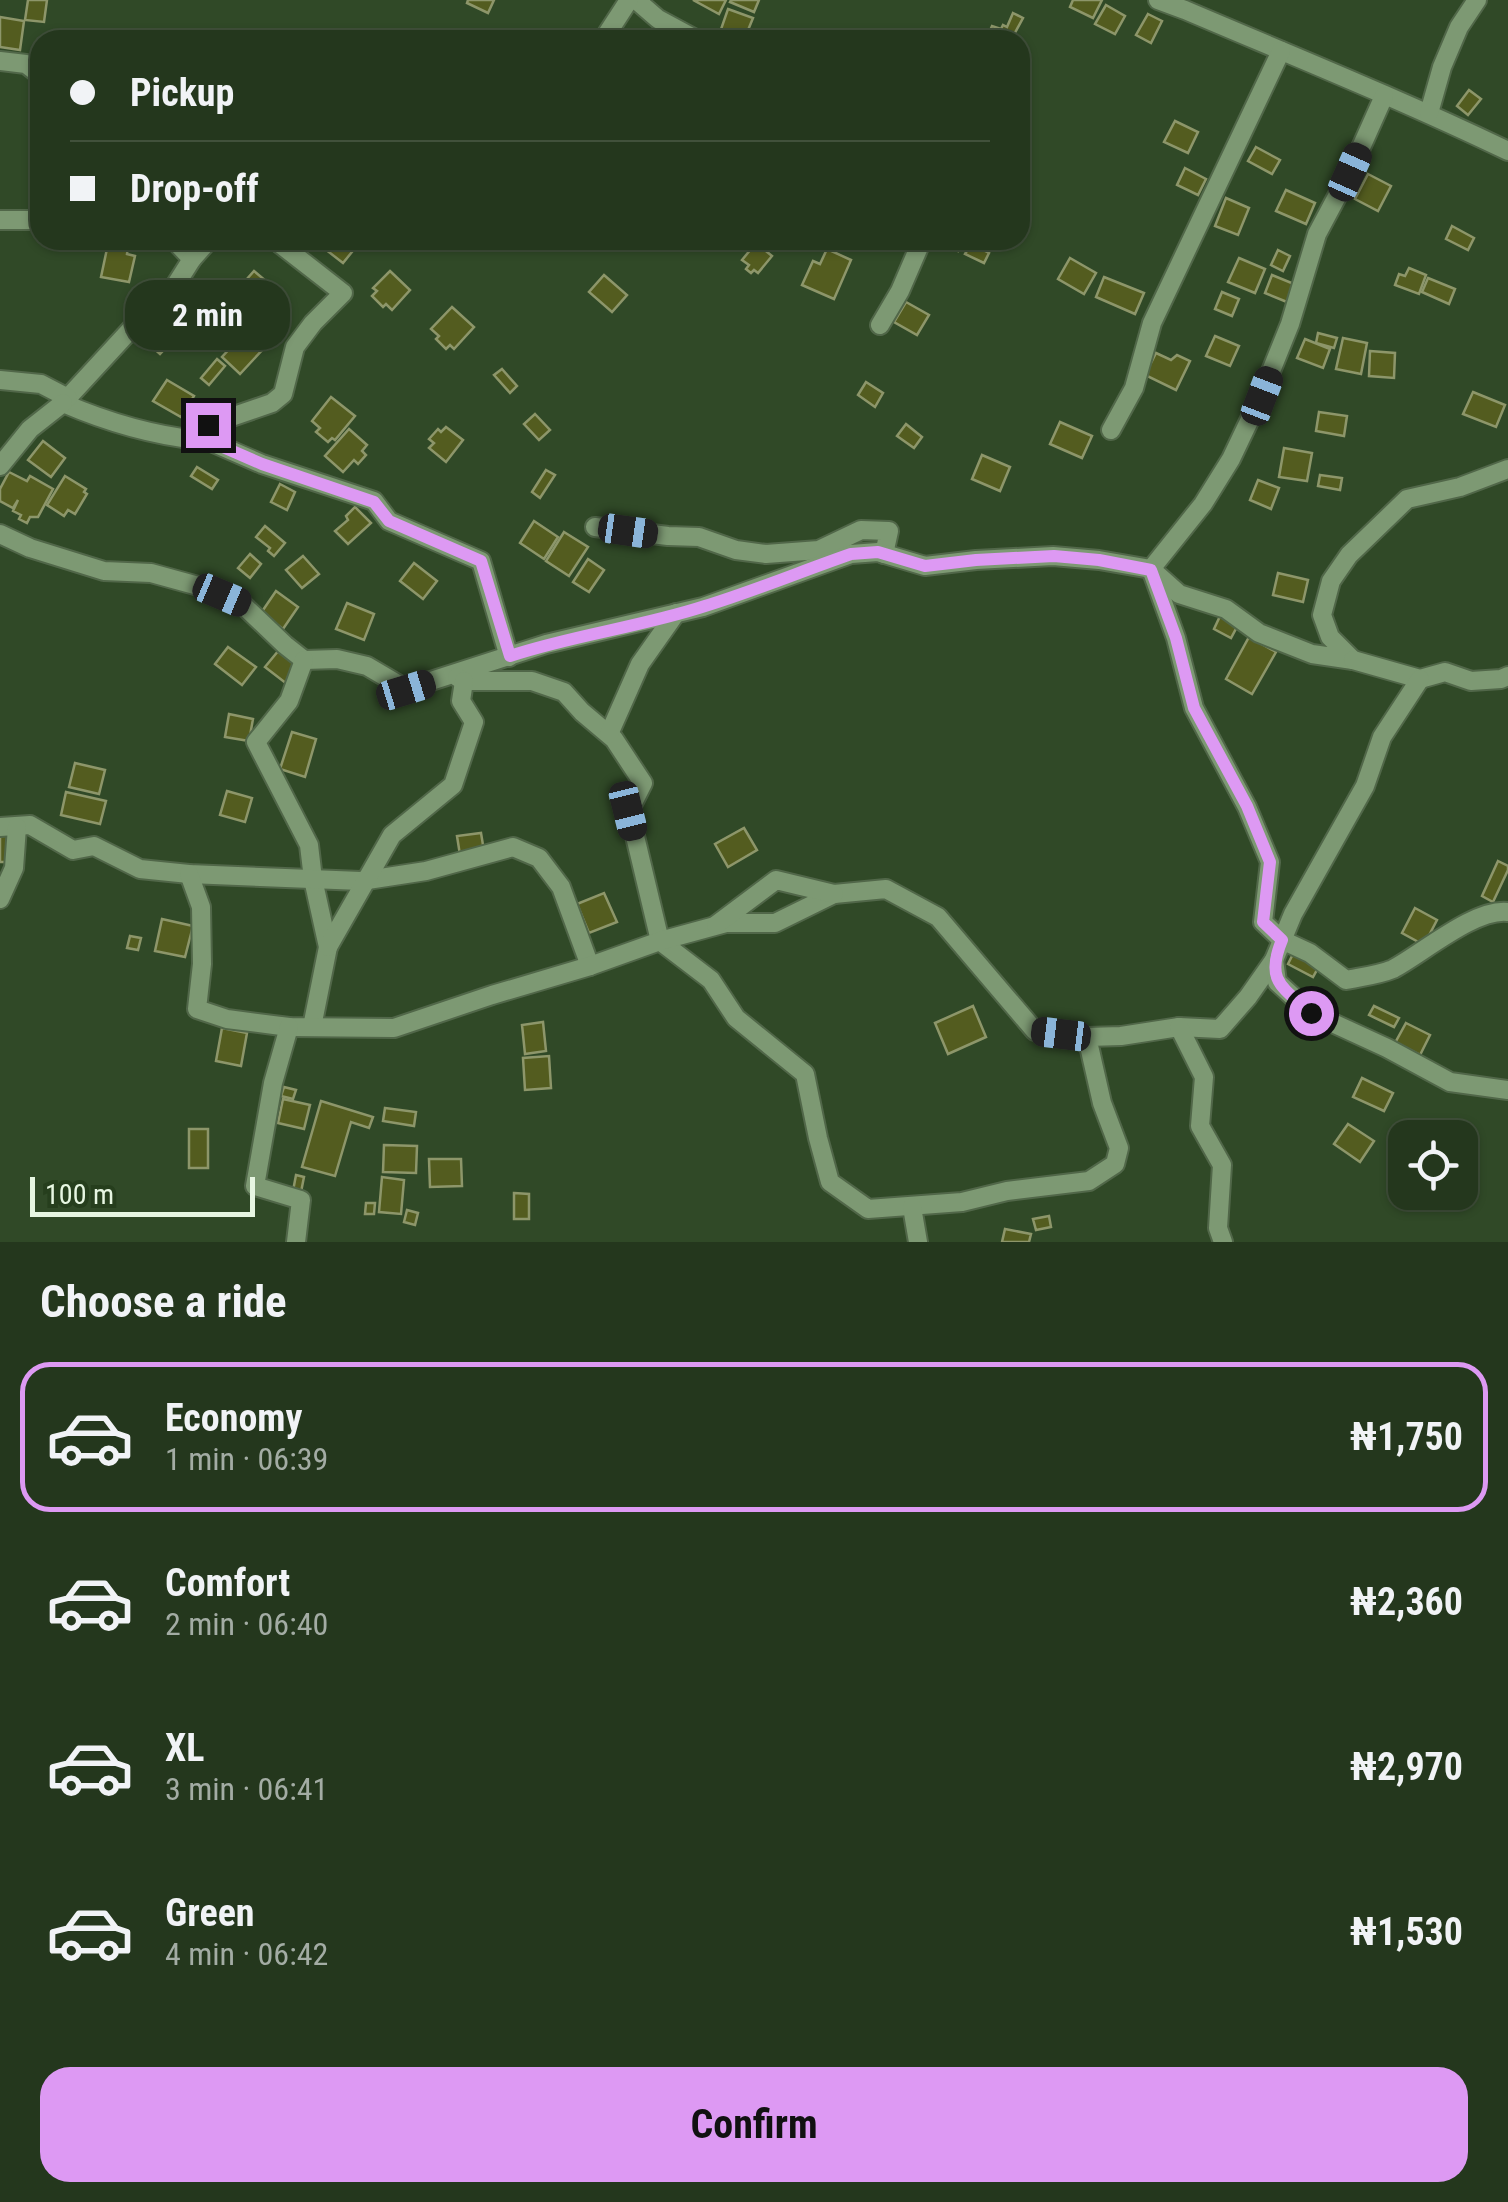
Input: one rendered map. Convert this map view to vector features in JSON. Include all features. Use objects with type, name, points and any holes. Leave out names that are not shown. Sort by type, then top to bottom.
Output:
[{"type":"street","points":[[610,30],[633,0],[679,30]]},
{"type":"street","points":[[1158,0],[1428,113],[1508,151]]},
{"type":"street","points":[[1428,113],[1459,27],[1478,0]]},
{"type":"street","points":[[1110,430],[1134,388],[1152,323],[1281,51]]},
{"type":"street","points":[[0,61],[30,67]]},
{"type":"street","points":[[1151,570],[1231,459],[1262,396],[1318,234],[1384,96]]},
{"type":"street","points":[[0,220],[30,220]]},
{"type":"street","points":[[183,250],[192,259]]},
{"type":"street","points":[[0,466],[30,429],[66,401],[144,315],[173,289],[200,250]]},
{"type":"street","points":[[0,380],[41,384],[66,401],[122,426],[198,440],[208,425],[272,403],[283,394],[295,346],[327,307],[344,294],[289,250]]},
{"type":"street","points":[[880,325],[918,250]]},
{"type":"street","points":[[200,437],[262,464],[374,502],[389,521],[481,561],[510,656]]},
{"type":"street","points":[[1354,660],[1330,636],[1322,615],[1331,582],[1349,554],[1407,499],[1508,470]]},
{"type":"street","points":[[595,527],[698,537],[736,550],[766,554],[819,550],[861,530],[889,531],[884,554]]},
{"type":"street","points":[[0,534],[30,548],[104,571],[150,573],[202,587],[241,603],[304,660],[337,659],[367,666],[406,690],[458,678],[546,644],[703,607],[866,551],[925,566],[1054,556],[1151,570],[1180,594],[1226,609],[1259,633],[1312,654],[1354,660],[1420,679],[1445,672],[1472,680],[1501,680],[1508,676]]},
{"type":"street","points":[[1151,570],[1176,638],[1194,708],[1247,806],[1270,862],[1263,922],[1282,940],[1310,953],[1346,980],[1390,970],[1496,910],[1508,912]]},
{"type":"street","points":[[609,734],[640,664],[676,614]]},
{"type":"street","points":[[304,660],[289,701],[256,742],[309,845],[312,879],[328,947]]},
{"type":"street","points":[[458,678],[532,682],[564,692],[609,734],[643,783],[628,811],[660,941],[711,980],[736,1018],[805,1074],[830,1182],[868,1209],[962,1202],[1040,1186],[1089,1181],[1115,1164],[1119,1148],[1102,1103],[1087,1037]]},
{"type":"street","points":[[312,1027],[328,947],[392,836],[453,785],[474,722],[461,702],[458,678]]},
{"type":"street","points":[[716,926],[776,880],[834,894],[886,889],[938,918],[1035,1031],[1087,1037],[1180,1027],[1220,1030],[1274,960],[1293,914],[1365,786],[1382,736],[1420,679]]},
{"type":"street","points":[[0,900],[14,868],[8,827],[30,825],[72,850],[94,846],[140,869],[312,879],[366,881],[426,871],[513,847],[540,858],[561,886],[590,966]]},
{"type":"street","points":[[188,874],[201,907],[202,964],[197,1009],[227,1020],[289,1027],[394,1028],[660,941],[726,923],[775,924],[834,894]]},
{"type":"street","points":[[1274,960],[1277,982],[1311,1013],[1450,1082],[1508,1090]]},
{"type":"street","points":[[289,1027],[273,1083],[255,1186],[301,1200],[296,1242]]},
{"type":"street","points":[[1180,1027],[1204,1076],[1200,1126],[1222,1165],[1218,1228],[1223,1242]]},
{"type":"street","points":[[912,1207],[918,1242]]},
{"type":"building","points":[[28,0],[47,0],[44,22],[25,20]]},
{"type":"building","points":[[494,0],[488,13],[467,3]]},
{"type":"building","points":[[693,0],[726,0],[719,14]]},
{"type":"building","points":[[731,0],[759,0],[754,12]]},
{"type":"building","points":[[1073,0],[1102,0],[1093,18],[1070,7]]},
{"type":"building","points":[[1106,5],[1125,16],[1115,34],[1095,24]]},
{"type":"building","points":[[728,9],[753,18],[748,30],[721,30]]},
{"type":"building","points":[[1013,13],[1023,18],[1016,30],[990,30],[992,26],[1007,27]]},
{"type":"building","points":[[1148,14],[1162,21],[1151,43],[1136,35]]},
{"type":"building","points":[[0,17],[24,21],[20,50],[0,47]]},
{"type":"building","points":[[1469,90],[1481,99],[1468,115],[1457,106]]},
{"type":"building","points":[[1175,121],[1198,132],[1188,153],[1164,142]]},
{"type":"building","points":[[1256,147],[1280,160],[1272,174],[1248,161]]},
{"type":"building","points":[[1185,168],[1206,179],[1198,195],[1177,185]]},
{"type":"building","points":[[1368,174],[1391,186],[1378,211],[1355,199]]},
{"type":"building","points":[[1286,190],[1315,203],[1306,224],[1276,211]]},
{"type":"building","points":[[1226,198],[1249,208],[1238,235],[1215,226]]},
{"type":"building","points":[[1452,226],[1474,238],[1468,250],[1446,239]]},
{"type":"building","points":[[107,250],[128,250],[127,254],[135,256],[129,282],[101,277]]},
{"type":"building","points":[[326,250],[354,250],[343,263]]},
{"type":"building","points":[[750,250],[765,250],[772,256],[758,273],[746,269],[749,265],[742,260]]},
{"type":"building","points":[[827,250],[851,260],[834,299],[802,285],[813,261],[820,264]]},
{"type":"building","points":[[967,250],[989,253],[984,263],[965,254]]},
{"type":"building","points":[[1278,250],[1290,256],[1283,271],[1271,265]]},
{"type":"building","points":[[1070,258],[1096,273],[1084,294],[1058,279]]},
{"type":"building","points":[[1239,258],[1265,269],[1255,293],[1228,282]]},
{"type":"building","points":[[1409,268],[1426,275],[1419,294],[1395,285],[1399,274],[1405,276]]},
{"type":"building","points":[[254,271],[266,281],[246,303],[238,296],[239,288]]},
{"type":"building","points":[[390,271],[410,290],[392,310],[372,296],[377,291],[373,288]]},
{"type":"building","points":[[604,275],[627,295],[612,312],[589,292]]},
{"type":"building","points":[[1272,275],[1294,284],[1287,302],[1265,293]]},
{"type":"building","points":[[1104,277],[1144,293],[1135,314],[1096,297]]},
{"type":"building","points":[[1428,278],[1455,289],[1449,304],[1422,292]]},
{"type":"building","points":[[1222,292],[1239,299],[1232,316],[1215,309]]},
{"type":"building","points":[[906,302],[929,315],[917,335],[894,322]]},
{"type":"building","points":[[452,307],[474,327],[454,349],[450,345],[446,349],[431,329]]},
{"type":"building","points":[[168,310],[186,326],[160,354],[142,338]]},
{"type":"building","points":[[247,330],[265,347],[240,374],[222,357]]},
{"type":"building","points":[[1318,333],[1337,338],[1334,348],[1316,343]]},
{"type":"building","points":[[1215,336],[1239,346],[1230,366],[1206,356]]},
{"type":"building","points":[[1343,338],[1367,343],[1361,374],[1336,369]]},
{"type":"building","points":[[1305,339],[1330,349],[1323,368],[1297,358]]},
{"type":"building","points":[[1370,351],[1395,353],[1394,378],[1369,376]]},
{"type":"building","points":[[1156,353],[1171,360],[1177,355],[1190,361],[1176,390],[1145,375]]},
{"type":"building","points":[[217,359],[225,366],[209,385],[201,378]]},
{"type":"building","points":[[502,369],[517,386],[510,393],[494,375]]},
{"type":"building","points":[[167,380],[194,396],[181,417],[153,401]]},
{"type":"building","points":[[866,382],[883,393],[875,407],[858,395]]},
{"type":"building","points":[[1473,392],[1505,405],[1496,427],[1463,414]]},
{"type":"building","points":[[331,397],[355,416],[335,440],[328,442],[316,432],[320,428],[312,421]]},
{"type":"building","points":[[1319,412],[1347,416],[1344,436],[1316,431]]},
{"type":"building","points":[[535,414],[550,430],[539,440],[524,424]]},
{"type":"building","points":[[1060,422],[1092,436],[1082,458],[1050,444]]},
{"type":"building","points":[[906,424],[922,437],[914,448],[897,436]]},
{"type":"building","points":[[446,427],[463,440],[446,462],[429,448],[434,443],[429,439]]},
{"type":"building","points":[[349,429],[367,445],[362,451],[366,455],[358,464],[354,460],[343,472],[325,456]]},
{"type":"building","points":[[43,441],[65,458],[51,477],[28,460]]},
{"type":"building","points":[[1284,448],[1312,453],[1307,481],[1279,477]]},
{"type":"building","points":[[982,455],[1010,467],[1000,491],[972,479]]},
{"type":"building","points":[[197,467],[218,480],[212,489],[191,476]]},
{"type":"building","points":[[546,470],[555,475],[540,498],[532,492]]},
{"type":"building","points":[[9,472],[27,481],[30,476],[53,489],[38,517],[30,517],[27,523],[13,511],[18,500],[13,508],[0,501],[0,489]]},
{"type":"building","points":[[1320,475],[1342,478],[1340,490],[1318,486]]},
{"type":"building","points":[[65,476],[86,489],[87,494],[75,514],[68,510],[64,516],[47,505]]},
{"type":"building","points":[[1258,480],[1279,488],[1271,509],[1250,500]]},
{"type":"building","points":[[280,484],[295,492],[287,510],[271,502]]},
{"type":"building","points":[[355,507],[371,523],[348,544],[335,531]]},
{"type":"building","points":[[534,521],[558,537],[544,559],[520,543]]},
{"type":"building","points":[[265,526],[285,543],[274,556],[256,537]]},
{"type":"building","points":[[564,532],[588,547],[569,576],[546,561]]},
{"type":"building","points":[[250,554],[261,564],[250,578],[238,568]]},
{"type":"building","points":[[303,556],[319,574],[302,588],[286,570]]},
{"type":"building","points":[[588,559],[604,570],[589,592],[573,582]]},
{"type":"building","points":[[414,563],[437,581],[423,599],[400,581]]},
{"type":"building","points":[[1278,573],[1308,580],[1303,602],[1273,595]]},
{"type":"building","points":[[276,591],[298,607],[283,629],[261,613]]},
{"type":"building","points":[[347,603],[374,614],[364,640],[336,629]]},
{"type":"building","points":[[1221,614],[1239,623],[1231,638],[1214,629]]},
{"type":"building","points":[[1249,637],[1276,652],[1252,694],[1226,679]]},
{"type":"building","points":[[228,647],[256,667],[242,685],[215,664]]},
{"type":"building","points":[[279,650],[300,666],[287,684],[265,667]]},
{"type":"building","points":[[229,714],[253,719],[249,741],[225,737]]},
{"type":"building","points":[[292,732],[316,739],[305,777],[280,769]]},
{"type":"building","points":[[75,763],[105,770],[99,794],[69,787]]},
{"type":"building","points":[[227,791],[252,798],[245,822],[220,815]]},
{"type":"building","points":[[66,792],[106,801],[100,824],[61,815]]},
{"type":"building","points":[[744,828],[757,850],[728,867],[715,844]]},
{"type":"building","points":[[481,833],[484,851],[460,855],[457,836]]},
{"type":"building","points":[[0,834],[10,835],[6,862],[0,862]]},
{"type":"building","points":[[1498,861],[1508,870],[1493,902],[1482,896]]},
{"type":"building","points":[[604,893],[617,922],[589,933],[577,904]]},
{"type":"building","points":[[1415,908],[1437,920],[1424,945],[1402,933]]},
{"type":"building","points":[[162,919],[193,926],[185,957],[155,951]]},
{"type":"building","points":[[130,936],[141,938],[138,950],[127,948]]},
{"type":"building","points":[[1293,954],[1318,968],[1313,977],[1288,964]]},
{"type":"building","points":[[973,1006],[986,1037],[948,1054],[935,1023]]},
{"type":"building","points":[[1374,1006],[1399,1018],[1394,1027],[1369,1015]]},
{"type":"building","points":[[543,1022],[546,1051],[525,1054],[522,1025]]},
{"type":"building","points":[[1406,1023],[1430,1035],[1420,1055],[1395,1043]]},
{"type":"building","points":[[222,1028],[247,1033],[241,1066],[216,1061]]},
{"type":"building","points":[[549,1056],[551,1088],[525,1090],[523,1058]]},
{"type":"building","points":[[1362,1078],[1393,1093],[1384,1111],[1353,1097]]},
{"type":"building","points":[[284,1087],[296,1090],[293,1099],[281,1096]]},
{"type":"building","points":[[283,1099],[310,1105],[304,1129],[278,1123]]},
{"type":"building","points":[[321,1101],[373,1117],[369,1128],[351,1122],[335,1176],[302,1167]]},
{"type":"building","points":[[385,1108],[416,1112],[414,1126],[383,1121]]},
{"type":"building","points":[[1348,1124],[1374,1141],[1360,1162],[1334,1144]]},
{"type":"building","points":[[189,1129],[208,1129],[208,1168],[189,1168]]},
{"type":"building","points":[[384,1145],[417,1146],[416,1173],[383,1172]]},
{"type":"building","points":[[429,1159],[461,1159],[462,1186],[430,1187]]},
{"type":"building","points":[[296,1175],[304,1177],[301,1192],[293,1191]]},
{"type":"building","points":[[382,1177],[404,1180],[401,1214],[379,1212]]},
{"type":"building","points":[[514,1193],[529,1194],[529,1219],[514,1219]]},
{"type":"building","points":[[366,1203],[375,1203],[374,1214],[365,1214]]},
{"type":"building","points":[[407,1210],[418,1213],[415,1225],[404,1222]]},
{"type":"building","points":[[1049,1216],[1051,1227],[1036,1230],[1033,1219]]},
{"type":"building","points":[[1005,1229],[1031,1234],[1029,1242],[1002,1242]]},
{"type":"route","points":[[208,425],[200,437],[262,464],[374,502],[389,521],[481,561],[510,656],[703,607],[866,551],[925,566],[1054,556],[1151,570],[1176,638],[1194,708],[1247,806],[1270,862],[1263,922],[1282,940],[1274,960],[1277,982],[1311,1013]]}]
